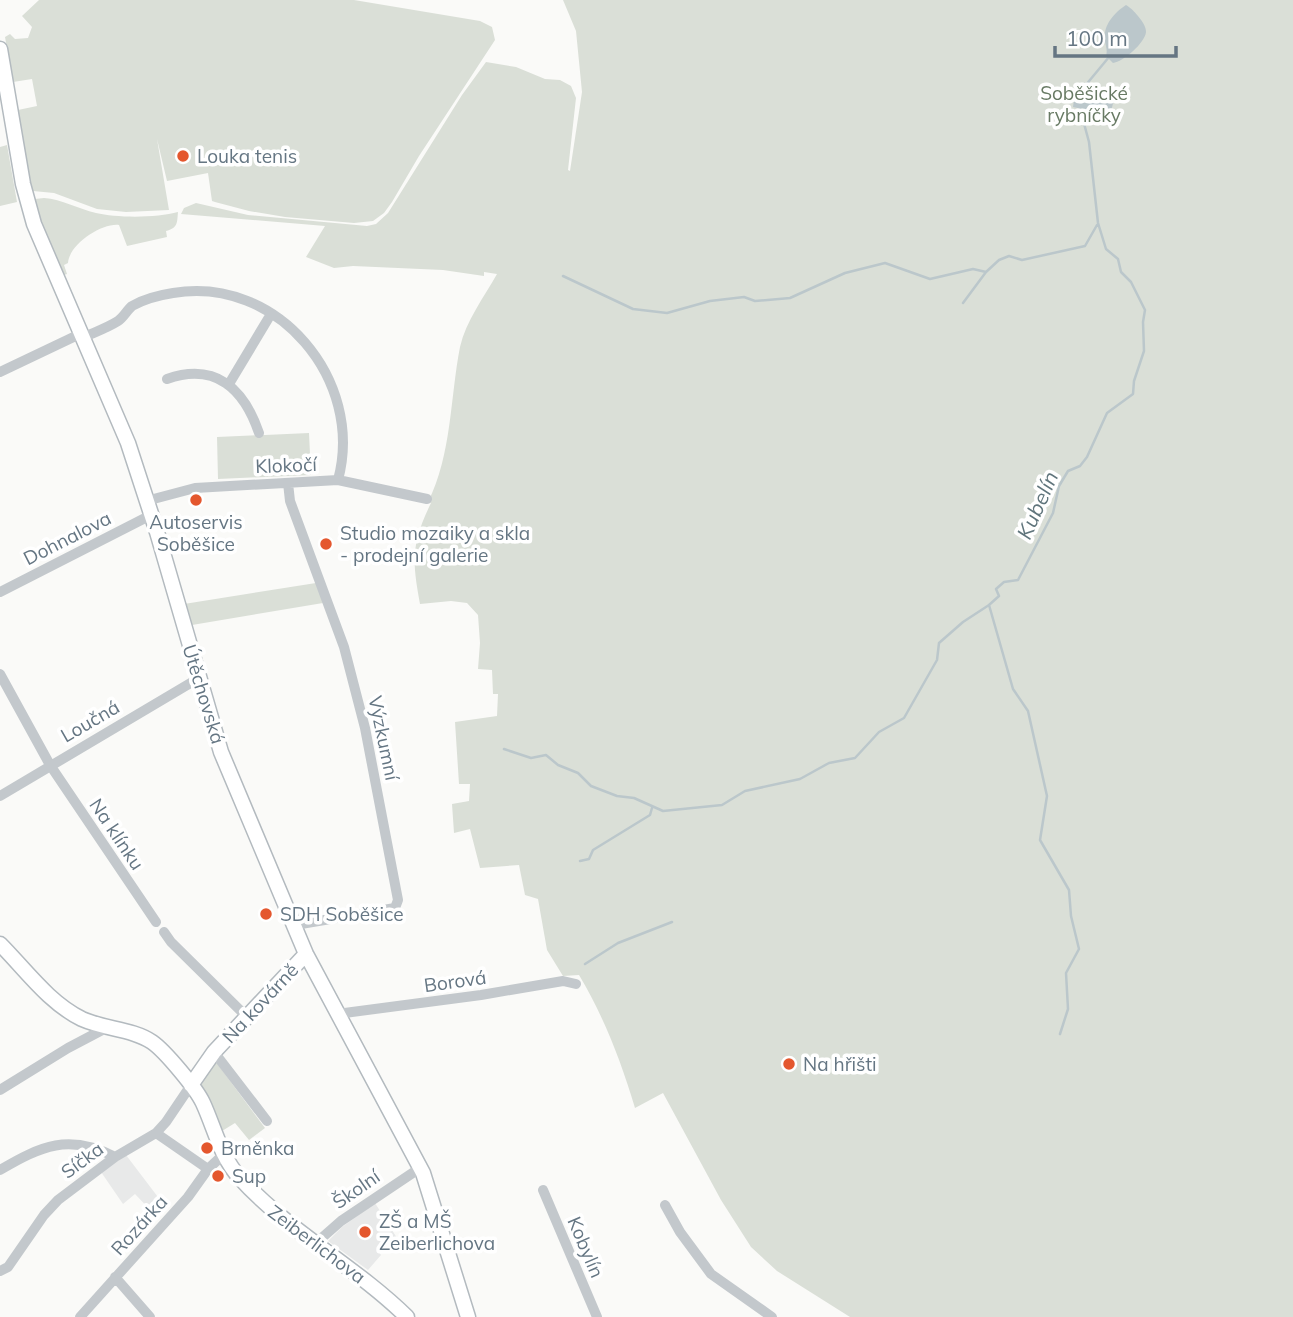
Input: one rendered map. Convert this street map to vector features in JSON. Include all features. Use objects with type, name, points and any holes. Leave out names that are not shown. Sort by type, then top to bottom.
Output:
[{"type":"street","name":"Útěchovská","points":[[0,49],[27,201],[41,241],[128,443],[221,752],[306,954],[420,1168],[468,1317]]},
{"type":"street","points":[[0,372],[120,320],[131,307],[150,298],[174,292],[239,296],[271,314],[303,339],[323,366],[331,384],[342,428],[343,462],[338,480]]},
{"type":"street","points":[[229,384],[271,314]]},
{"type":"street","points":[[167,379],[201,373],[229,384],[246,405],[259,433]]},
{"type":"street","name":"Klokočí","points":[[148,508],[195,488],[338,480],[427,499]]},
{"type":"street","name":"Výzkumní","points":[[288,483],[290,501],[344,647],[365,729],[398,900],[395,908],[295,925]]},
{"type":"street","name":"Dohnalova","points":[[0,593],[148,508]]},
{"type":"street","name":"Na klínku","points":[[0,674],[50,765],[156,922]]},
{"type":"street","name":"Loučná","points":[[0,796],[199,678]]},
{"type":"street","points":[[164,932],[247,1017]]},
{"type":"street","name":"Zeiberlichova","points":[[0,944],[61,1007],[106,1028],[132,1033],[152,1042],[191,1084],[204,1105],[223,1155],[231,1168],[272,1212],[381,1292],[407,1317]]},
{"type":"street","name":"Na kovárně","points":[[191,1084],[214,1052],[306,954]]},
{"type":"street","name":"Borová","points":[[337,1014],[563,982],[576,984]]},
{"type":"street","points":[[0,1076],[3,1088],[106,1028]]},
{"type":"street","name":"Na kovárně","points":[[214,1052],[267,1121]]},
{"type":"street","name":"Síčka","points":[[0,1271],[8,1266],[44,1215],[58,1200],[115,1157],[156,1133],[191,1084]]},
{"type":"street","points":[[156,1133],[208,1169]]},
{"type":"street","points":[[0,1170],[31,1152],[58,1144],[95,1148],[115,1157]]},
{"type":"street","name":"Rozárka","points":[[80,1317],[223,1155]]},
{"type":"street","name":"Školní","points":[[316,1243],[341,1221],[420,1168]]},
{"type":"street","name":"Kobylín","points":[[543,1190],[597,1317]]},
{"type":"street","points":[[665,1205],[680,1232],[711,1274],[772,1317]]},
{"type":"street","points":[[115,1278],[150,1317]]},
{"type":"shaded area","points":[[1126,5],[1142,21],[1146,32],[1133,51],[1113,63],[1106,56],[1106,29],[1114,15]]},
{"type":"shaded area","points":[[1081,89],[1098,92],[1114,100],[1111,111],[1106,114],[1073,107],[1075,93]]},
{"type":"shaded area","points":[[126,1155],[164,1205],[154,1214],[135,1194],[123,1204],[101,1172]]},
{"type":"shaded area","name":"ZŠ a MŠ Zeiberlichova","points":[[375,1203],[397,1238],[378,1251],[381,1255],[368,1270],[328,1241]]},
{"type":"green space","points":[[39,0],[354,0],[480,21],[492,27],[495,40],[392,202],[384,213],[373,221],[354,223],[285,217],[212,201],[208,173],[167,181],[157,139],[169,210],[126,212],[97,209],[54,193],[33,191],[28,187],[17,119],[20,119],[18,110],[37,106],[32,79],[13,82],[5,37],[10,34],[15,39],[28,38],[32,27],[22,16]]},
{"type":"green space","name":"Soběšické rybníčky","points":[[563,0],[1293,0],[1293,1317],[850,1317],[777,1271],[751,1247],[721,1200],[663,1093],[635,1108],[611,1040],[588,991],[579,975],[563,976],[547,950],[538,899],[525,895],[519,865],[480,868],[470,829],[454,833],[452,804],[469,801],[470,784],[459,784],[455,722],[497,716],[498,694],[493,694],[492,670],[478,669],[478,615],[467,603],[451,601],[420,604],[415,553],[420,530],[431,503],[428,502],[442,465],[460,347],[471,319],[497,274],[484,272],[484,276],[443,270],[353,266],[334,268],[306,257],[325,226],[181,214],[184,208],[196,203],[248,215],[367,226],[376,224],[388,213],[462,95],[486,62],[516,67],[571,86],[576,98],[570,171],[582,92],[576,31]]},
{"type":"green space","points":[[7,145],[17,202],[0,206],[0,147]]},
{"type":"green space","points":[[44,198],[115,216],[178,212],[177,222],[175,227],[166,231],[167,237],[127,246],[119,225],[95,231],[74,249],[68,263],[64,265],[67,274],[64,275],[33,204],[35,199]]},
{"type":"green space","points":[[309,433],[311,475],[218,479],[217,437]]},
{"type":"green space","points":[[316,583],[323,603],[192,625],[184,604]]},
{"type":"green space","points":[[216,1062],[265,1128],[249,1140],[235,1123],[222,1131],[199,1083]]},
{"type":"waterway","name":"Kubelín","points":[[1080,92],[1109,57]]},
{"type":"waterway","name":"Kubelín","points":[[1060,1034],[1068,1009],[1066,973],[1079,949],[1071,916],[1069,890],[1040,840],[1047,796],[1028,711],[1013,689],[989,605],[999,596],[996,589],[1004,582],[1018,580],[1053,513],[1059,486],[1068,471],[1080,466],[1087,457],[1107,413],[1133,394],[1134,381],[1144,351],[1145,310],[1131,282],[1121,272],[1118,259],[1106,249],[1098,223],[1089,142],[1079,105]]},
{"type":"waterway","points":[[563,276],[633,309],[667,313],[710,301],[744,297],[755,301],[790,298],[845,273],[885,263],[930,279],[973,269],[986,272],[999,260],[1009,256],[1022,260],[1085,246],[1097,225]]},
{"type":"waterway","points":[[963,303],[986,272]]},
{"type":"waterway","points":[[504,749],[531,758],[546,755],[558,765],[578,773],[591,786],[617,796],[634,798],[663,811],[722,805],[745,791],[800,779],[829,763],[855,758],[879,732],[904,718],[937,660],[939,643],[963,622],[989,605]]},
{"type":"waterway","points":[[580,861],[589,859],[593,850],[650,815],[652,808]]},
{"type":"waterway","points":[[585,964],[618,943],[672,922]]},
{"type":"place","name":"Louka tenis","points":[[183,156]]},
{"type":"place","name":"Autoservis Soběšice","points":[[196,500]]},
{"type":"place","name":"Studio mozaiky a skla - prodejní galerie","points":[[326,544]]},
{"type":"place","name":"SDH Soběšice","points":[[266,914]]},
{"type":"place","name":"Na hřišti","points":[[789,1064]]},
{"type":"place","name":"Brněnka","points":[[207,1148]]},
{"type":"place","name":"Sup","points":[[218,1176]]},
{"type":"place","name":"ZŠ a MŠ Zeiberlichova","points":[[365,1232]]}]
